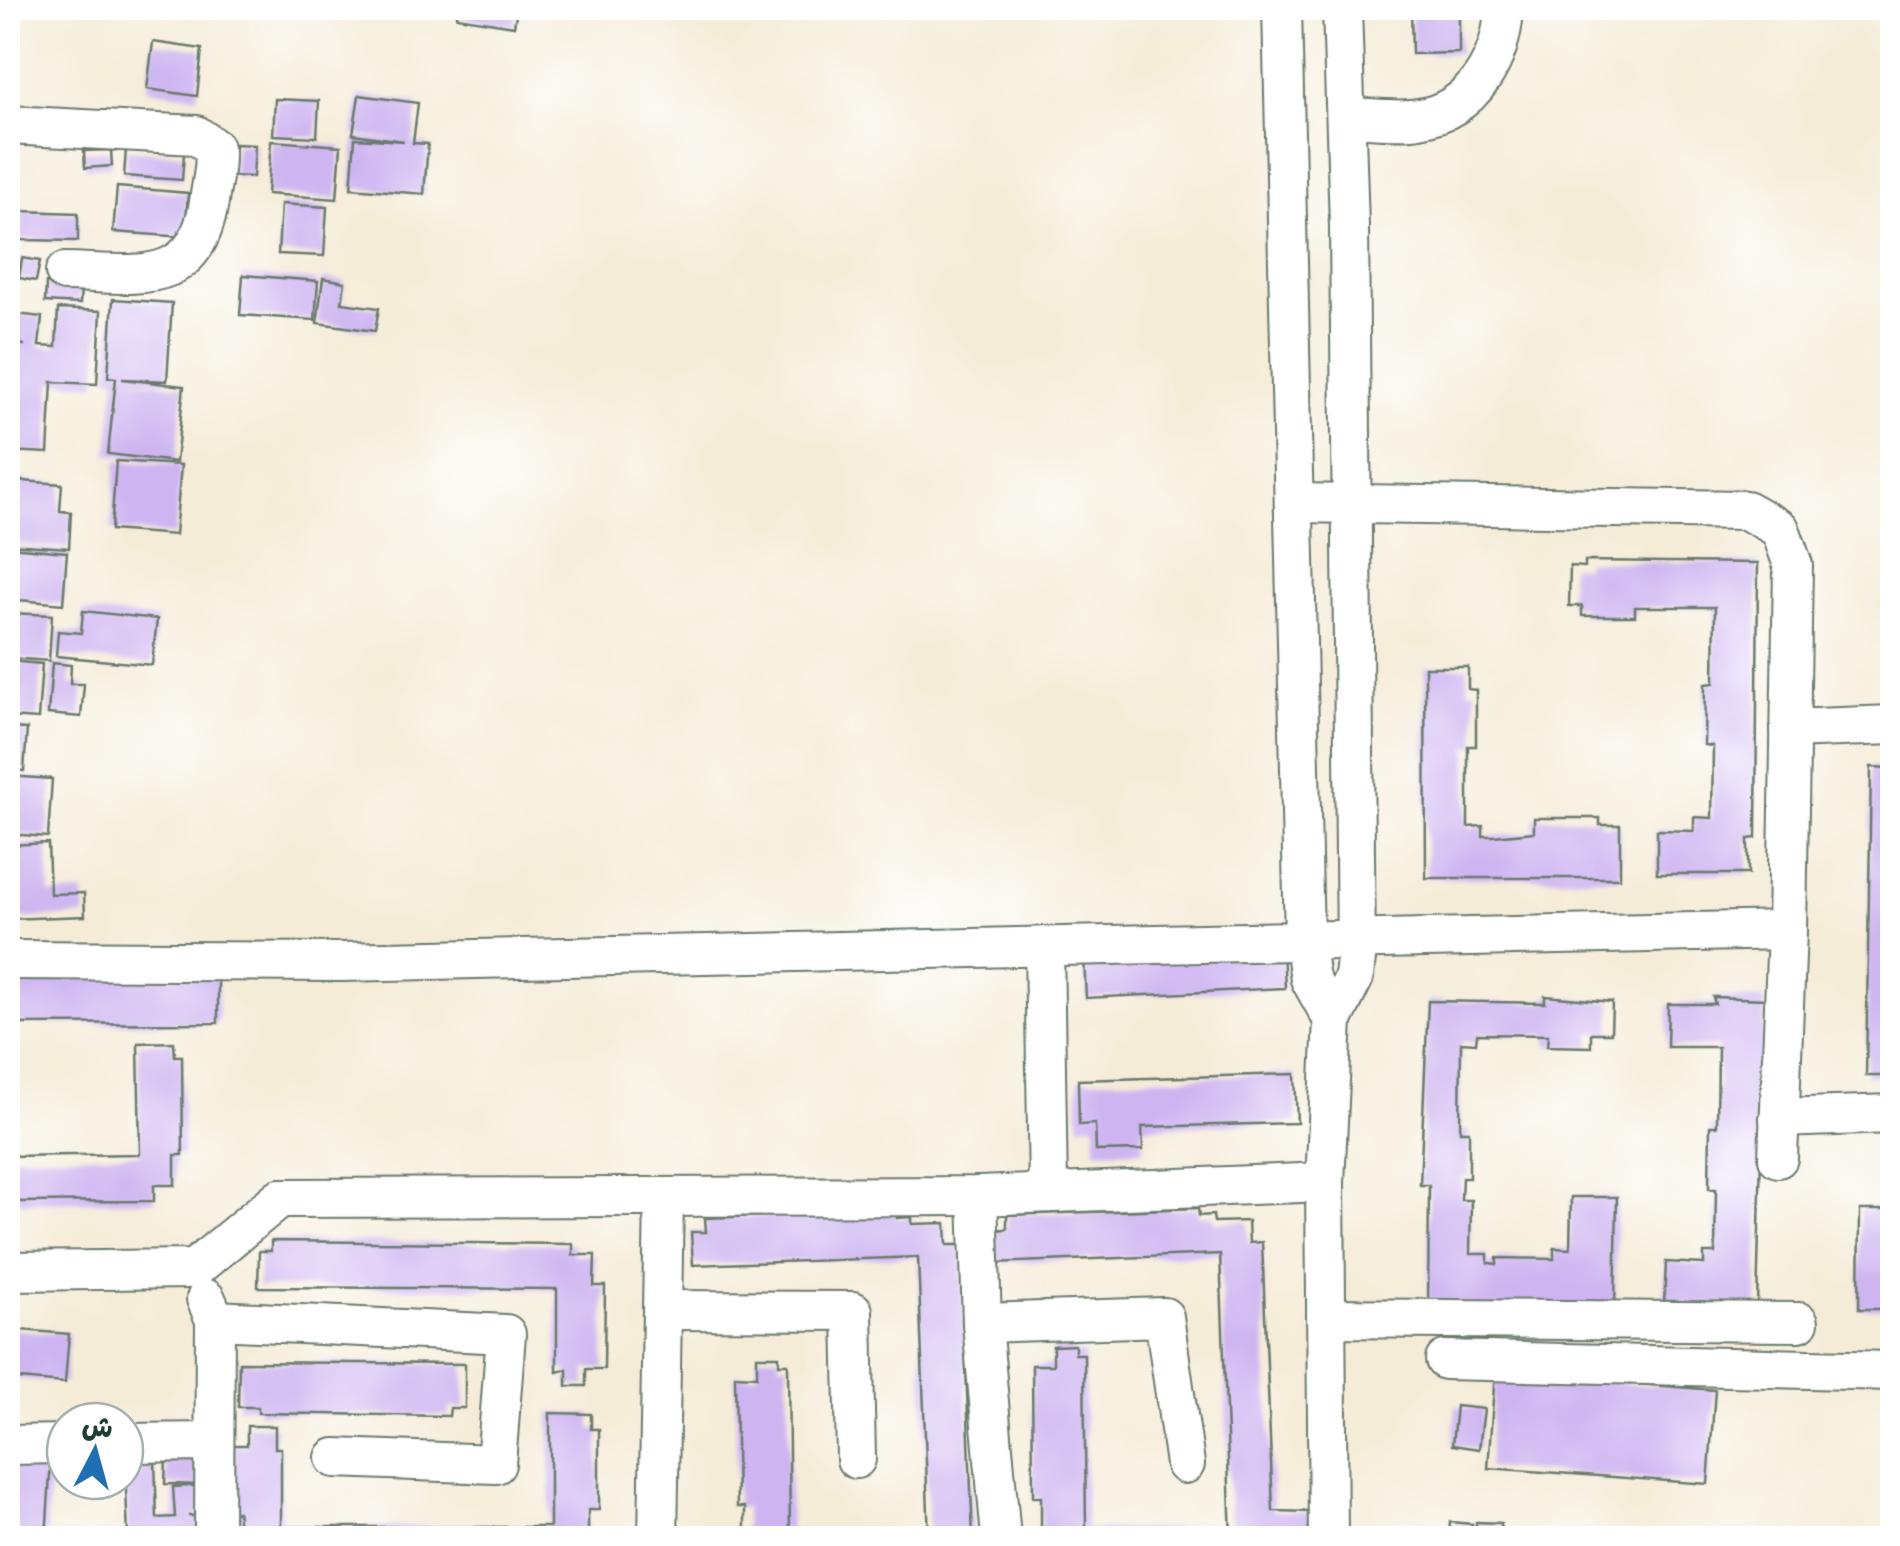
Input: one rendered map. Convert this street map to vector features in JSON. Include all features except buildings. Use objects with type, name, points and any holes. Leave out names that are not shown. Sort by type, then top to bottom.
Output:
[{"type":"street","points":[[1282,8],[1304,939],[1310,979],[1333,1020]]},
{"type":"street","points":[[1328,1538],[1324,1182],[1333,1020],[1354,977],[1356,939],[1349,227],[1342,8]]},
{"type":"street","points":[[1347,117],[1419,118],[1466,95],[1485,76],[1497,52],[1504,8]]},
{"type":"street","points":[[8,125],[196,134],[214,148],[206,225],[183,261],[156,272],[65,272]]},
{"type":"street","points":[[1288,230],[1349,227]]},
{"type":"street","points":[[1294,502],[1759,514],[1780,528],[1792,552],[1787,930],[1778,1158]]},
{"type":"street","points":[[1790,730],[1892,724]]},
{"type":"street","points":[[8,960],[341,962],[1787,930]]},
{"type":"street","points":[[1044,946],[1048,1191]]},
{"type":"street","points":[[1779,1118],[1892,1114]]},
{"type":"street","points":[[8,1271],[194,1269],[280,1198],[978,1196],[1324,1182]]},
{"type":"street","points":[[978,1196],[982,1323],[1001,1538]]},
{"type":"street","points":[[658,1538],[664,1198]]},
{"type":"street","points":[[194,1269],[214,1320],[214,1538]]},
{"type":"street","points":[[663,1310],[854,1312],[856,1459]]},
{"type":"street","points":[[982,1323],[1164,1317],[1184,1464]]},
{"type":"street","points":[[1326,1318],[1799,1322]]},
{"type":"street","points":[[214,1320],[506,1334],[496,1464],[335,1458]]},
{"type":"street","points":[[1445,1360],[1892,1371]]},
{"type":"street","points":[[145,1443],[214,1442]]},
{"type":"street","points":[[8,1446],[45,1445]]}]
